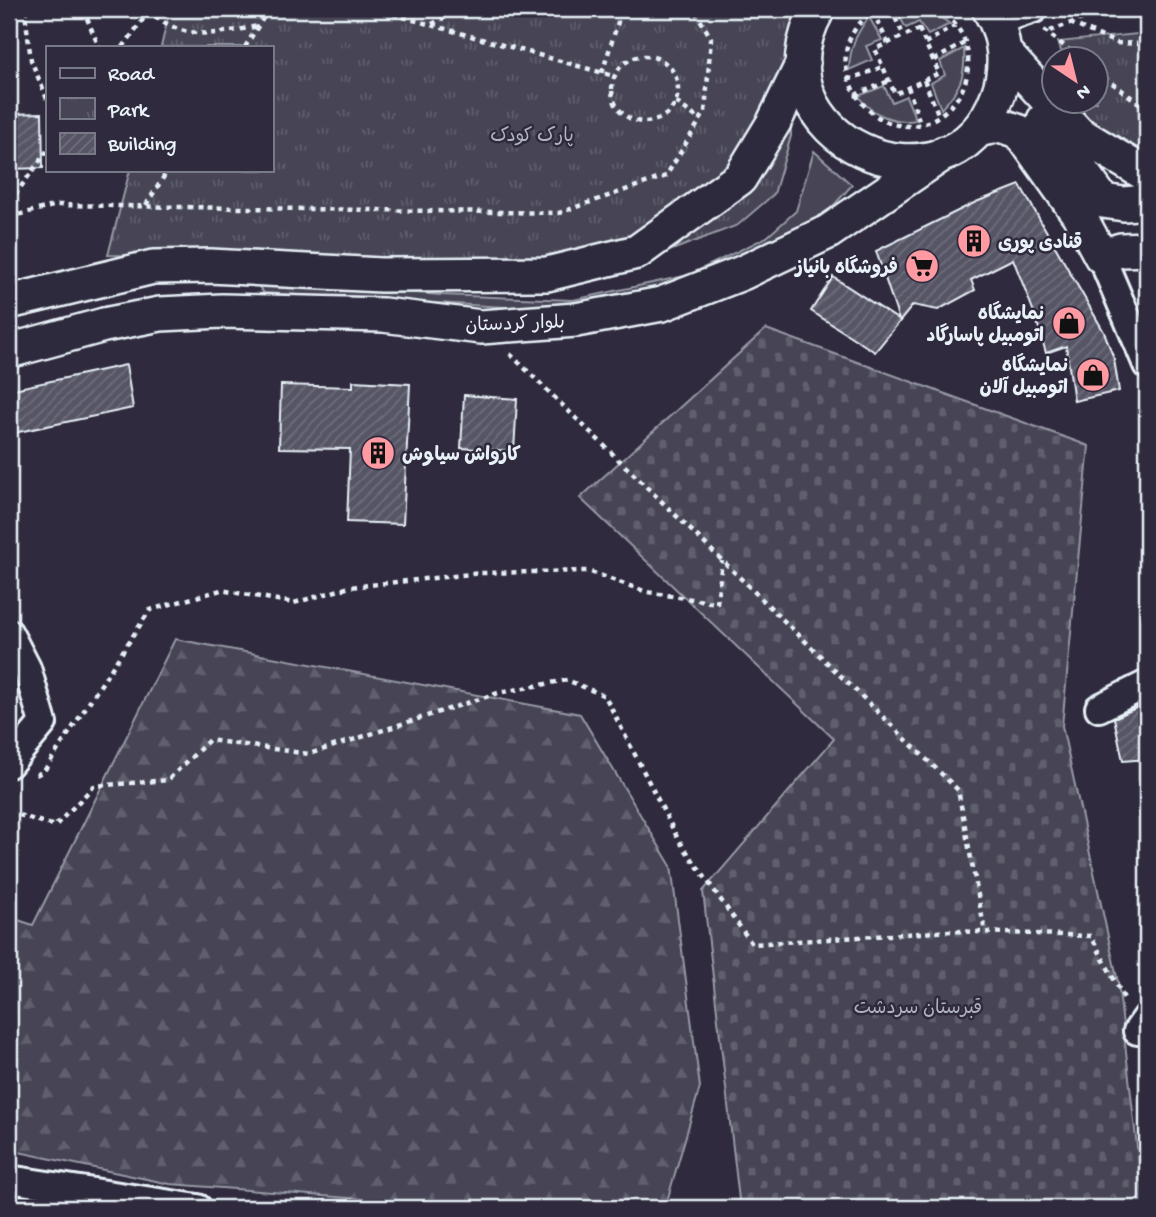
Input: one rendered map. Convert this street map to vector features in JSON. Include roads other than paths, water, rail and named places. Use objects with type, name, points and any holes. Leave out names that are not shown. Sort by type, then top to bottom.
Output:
[{"type":"main road","points":[[978,130],[993,107],[1003,81],[1010,13]]},
{"type":"main road","points":[[9,302],[153,267],[381,275],[547,274],[637,252],[740,178],[774,122],[803,63],[812,14]]},
{"type":"main road","points":[[1005,54],[1078,133],[1147,175]]},
{"type":"main road","points":[[1005,54],[1046,123],[1113,205],[1123,252]]},
{"type":"main road","points":[[803,63],[809,96],[825,124],[849,146],[879,159],[912,162],[944,153]]},
{"type":"main road","points":[[978,130],[1000,125],[1020,132],[1113,205]]},
{"type":"main road","name":"بلوار کردستان","points":[[9,351],[104,325],[176,314],[244,312],[383,315],[481,327],[576,320],[662,304],[742,274],[828,232],[978,130]]},
{"type":"main road","points":[[1113,205],[1107,226],[1108,237],[1123,252]]},
{"type":"main road","points":[[176,314],[200,288],[182,267]]},
{"type":"main road","points":[[244,312],[227,289],[253,269]]},
{"type":"street","points":[[1123,252],[1147,365]]},
{"type":"street","points":[[9,633],[27,668],[43,723],[9,764]]},
{"type":"street","points":[[1099,708],[1147,684]]},
{"type":"street","points":[[9,1179],[198,1208]]},
{"type":"place","name":"قنادی پوری","points":[[974,241]]},
{"type":"place","name":"فروشگاه بانیاز","points":[[922,266]]},
{"type":"place","name":"نمایشگاه اتومبیل پاسارگاد","points":[[1069,323]]},
{"type":"place","name":"نمایشگاه اتومبیل آلان","points":[[1093,375]]},
{"type":"place","name":"کارواش سیاوش","points":[[378,453]]},
{"type":"park label","name":"پارک کودک","points":[[532,134]]},
{"type":"park label","name":"قبرستان سردشت","points":[[918,1006]]}]
